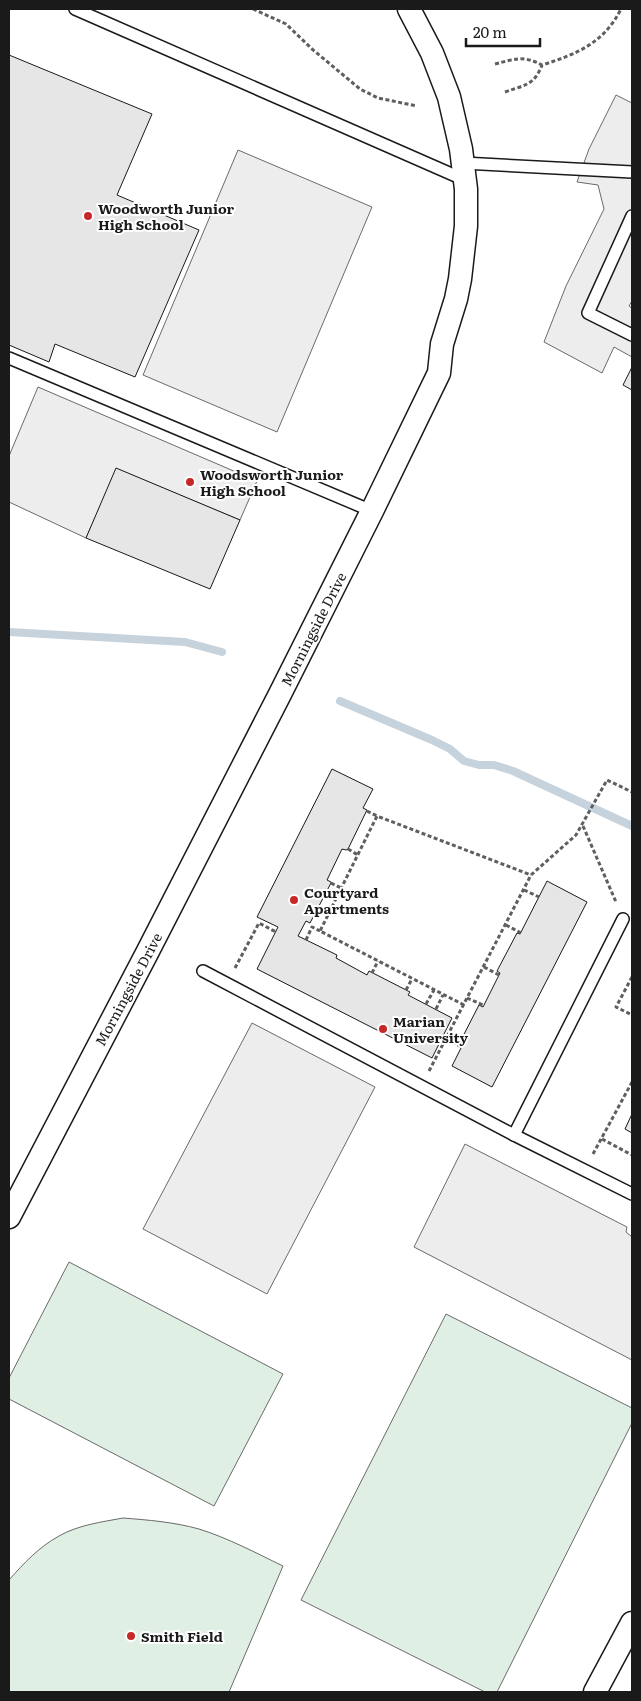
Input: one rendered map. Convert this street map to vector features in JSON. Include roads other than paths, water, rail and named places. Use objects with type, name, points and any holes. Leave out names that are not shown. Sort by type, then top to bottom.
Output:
[{"type":"street","name":"Morningside Drive","points":[[9,1217],[152,945],[372,511],[439,374],[442,344],[456,299],[464,252],[466,209],[464,172],[458,129],[445,84],[432,53],[409,9]]},
{"type":"street","points":[[595,1692],[632,1623]]},
{"type":"lane","points":[[75,9],[464,172],[632,172]]},
{"type":"lane","points":[[632,216],[588,313],[632,335]]},
{"type":"lane","points":[[9,358],[372,511]]},
{"type":"lane","points":[[514,1135],[623,919]]},
{"type":"lane","points":[[203,971],[514,1135],[632,1194]]},
{"type":"waterway","points":[[9,632],[185,642],[222,652]]},
{"type":"waterway","points":[[340,701],[432,740],[450,749],[464,761],[479,765],[494,765],[513,771],[632,826]]},
{"type":"place","name":"Woodworth Junior High School","points":[[88,216]]},
{"type":"place","name":"Woodsworth Junior High School","points":[[190,482]]},
{"type":"place","name":"Courtyard Apartments","points":[[294,900]]},
{"type":"place","name":"Marian University","points":[[383,1029]]},
{"type":"place","name":"Smith Field","points":[[131,1636]]}]
